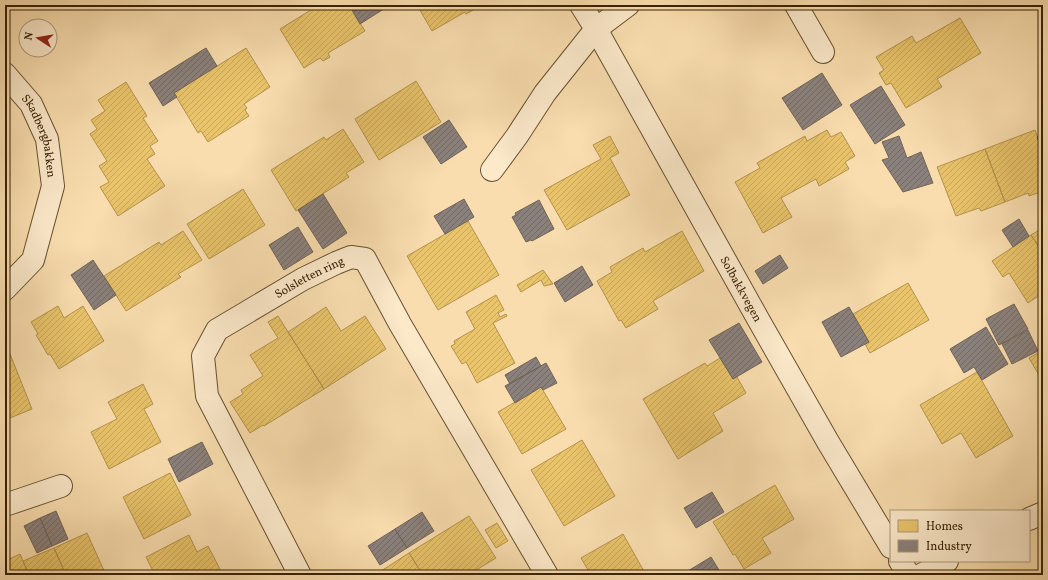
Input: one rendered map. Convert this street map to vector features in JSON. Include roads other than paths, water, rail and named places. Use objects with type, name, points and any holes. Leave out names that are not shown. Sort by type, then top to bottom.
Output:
[{"type":"street","name":"Solbakkvegen","points":[[581,5],[596,29],[828,442],[890,545]]},
{"type":"street","points":[[492,170],[517,136],[545,93],[596,29],[628,5]]},
{"type":"street","points":[[796,5],[823,52]]},
{"type":"street","name":"Skadbergbakken","points":[[5,74],[31,104],[47,139],[53,186],[33,260],[5,289]]},
{"type":"street","name":"Solsletten ring","points":[[300,575],[207,396],[204,356],[217,330],[303,279],[336,262],[351,257],[365,259],[400,324],[547,575]]},
{"type":"street","points":[[5,505],[61,486]]},
{"type":"street","points":[[1030,519],[1043,513]]},
{"type":"street","points":[[901,562],[909,575]]},
{"type":"street","points":[[921,575],[945,562]]}]
